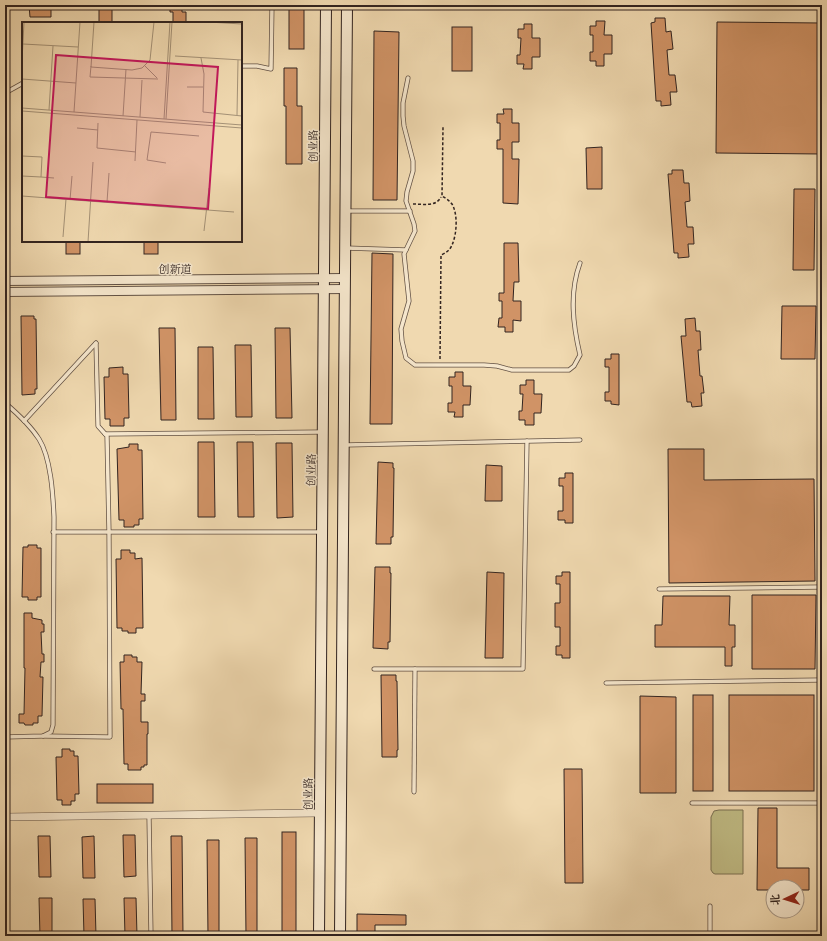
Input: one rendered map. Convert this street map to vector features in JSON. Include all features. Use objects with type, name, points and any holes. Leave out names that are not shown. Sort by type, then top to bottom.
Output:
[{"type":"main road","name":"创业路","points":[[319,936],[326,5]]},
{"type":"main road","points":[[340,936],[347,5]]},
{"type":"street","name":"创新道","points":[[5,281],[345,278]]},
{"type":"street","name":"创新道","points":[[5,292],[345,289]]},
{"type":"street","points":[[5,817],[320,813]]},
{"type":"lane","points":[[242,66],[257,66],[271,69],[272,5]]},
{"type":"lane","points":[[766,5],[822,6]]},
{"type":"lane","points":[[408,78],[404,103],[404,126],[413,161],[413,171],[407,192],[407,204],[415,231],[404,254],[409,301],[401,330],[406,358],[415,365],[484,365],[497,366],[512,370],[569,370],[574,366],[580,355],[574,327],[573,308],[576,275],[580,263]]},
{"type":"lane","points":[[5,93],[22,84]]},
{"type":"lane","points":[[345,211],[410,211]]},
{"type":"lane","points":[[345,248],[406,250]]},
{"type":"lane","points":[[5,737],[110,737],[109,532],[106,436],[98,426],[96,343],[24,421]]},
{"type":"lane","points":[[5,403],[24,421],[40,440],[46,459],[54,498],[53,725],[51,732],[43,736]]},
{"type":"lane","points":[[105,434],[323,432]]},
{"type":"lane","points":[[344,445],[580,440]]},
{"type":"lane","points":[[374,669],[523,669],[526,441]]},
{"type":"lane","points":[[54,532],[322,532]]},
{"type":"lane","points":[[659,589],[822,587]]},
{"type":"lane","points":[[414,792],[415,669]]},
{"type":"lane","points":[[606,683],[822,680]]},
{"type":"lane","points":[[692,803],[822,803]]},
{"type":"lane","points":[[149,816],[150,936]]},
{"type":"lane","points":[[710,906],[710,936]]},
{"type":"path","points":[[407,204],[433,204],[439,202],[442,196],[442,127]]},
{"type":"path","points":[[440,365],[441,255],[447,252],[452,245],[455,236],[456,224],[452,204],[442,196]]},
{"type":"shaded area","points":[[743,810],[743,874],[715,874],[711,870],[711,817],[714,811]]},
{"type":"building","points":[[29,5],[51,5],[51,17],[30,17]]},
{"type":"building","points":[[99,5],[112,5],[112,22],[99,22]]},
{"type":"building","points":[[170,5],[182,5],[182,12],[186,12],[186,22],[173,22],[173,12],[170,12]]},
{"type":"building","points":[[289,5],[304,5],[304,49],[289,49]]},
{"type":"building","points":[[655,18],[665,18],[666,32],[671,31],[673,49],[667,50],[669,75],[675,75],[677,92],[670,92],[671,105],[661,106],[661,101],[656,101],[651,23],[655,22]]},
{"type":"building","points":[[596,21],[605,21],[604,35],[612,35],[612,54],[604,54],[604,66],[596,66],[596,61],[590,61],[590,52],[593,52],[593,35],[590,35],[590,26],[596,26]]},
{"type":"building","points":[[717,22],[822,23],[822,154],[716,153]]},
{"type":"building","points":[[524,24],[532,24],[532,38],[540,38],[540,57],[532,57],[532,69],[523,69],[524,64],[517,64],[517,55],[520,55],[521,38],[518,38],[518,29],[524,29]]},
{"type":"building","points":[[452,27],[472,27],[472,71],[452,71]]},
{"type":"building","points":[[374,31],[399,32],[397,200],[373,200]]},
{"type":"building","points":[[284,68],[297,68],[297,106],[302,106],[302,164],[286,164],[286,106],[284,106]]},
{"type":"building","points":[[503,109],[512,109],[512,123],[519,123],[519,142],[512,142],[512,159],[519,159],[518,204],[503,203],[503,149],[497,149],[497,140],[500,140],[500,123],[497,123],[497,114],[504,114]]},
{"type":"building","points":[[602,147],[602,189],[587,189],[586,148]]},
{"type":"building","points":[[672,170],[683,170],[684,183],[689,183],[690,201],[685,202],[687,227],[693,227],[694,244],[688,244],[689,257],[678,258],[678,253],[674,253],[668,174],[672,174]]},
{"type":"building","points":[[794,189],[815,189],[814,270],[793,270]]},
{"type":"building","points":[[66,242],[80,242],[80,254],[66,254]]},
{"type":"building","points":[[144,242],[158,242],[158,254],[144,254]]},
{"type":"building","points":[[504,243],[518,243],[519,282],[514,282],[513,301],[521,301],[521,321],[513,320],[513,332],[505,332],[505,327],[498,327],[499,318],[502,318],[502,301],[499,301],[499,293],[504,293]]},
{"type":"building","points":[[372,253],[393,254],[392,424],[370,424]]},
{"type":"building","points":[[782,306],[816,306],[815,359],[781,359]]},
{"type":"building","points":[[21,316],[34,316],[34,319],[36,319],[37,389],[35,389],[35,394],[22,395]]},
{"type":"building","points":[[695,318],[696,331],[700,331],[701,350],[698,350],[700,376],[702,376],[704,393],[701,393],[702,406],[692,407],[691,402],[687,402],[681,336],[686,336],[685,319]]},
{"type":"building","points":[[159,328],[175,328],[176,420],[161,420]]},
{"type":"building","points":[[275,328],[290,328],[292,418],[276,418]]},
{"type":"building","points":[[235,345],[251,345],[252,417],[236,417]]},
{"type":"building","points":[[198,347],[213,347],[214,419],[198,419]]},
{"type":"building","points":[[611,354],[619,354],[619,405],[611,404],[611,401],[605,401],[605,392],[609,392],[609,367],[605,367],[605,359],[611,359]]},
{"type":"building","points":[[123,367],[123,374],[128,374],[129,418],[124,418],[124,426],[110,426],[110,419],[105,419],[104,377],[109,377],[109,368]]},
{"type":"building","points":[[455,372],[463,372],[463,386],[471,386],[470,405],[463,405],[463,417],[454,417],[455,412],[448,412],[448,403],[452,403],[452,386],[449,386],[449,377],[455,377]]},
{"type":"building","points":[[526,380],[534,380],[534,394],[542,394],[541,413],[534,413],[534,425],[525,425],[525,420],[519,420],[519,411],[522,411],[523,394],[520,394],[520,385],[526,385]]},
{"type":"building","points":[[198,442],[214,442],[215,517],[198,517]]},
{"type":"building","points":[[237,442],[253,442],[254,517],[238,517]]},
{"type":"building","points":[[276,443],[292,443],[293,517],[277,518]]},
{"type":"building","points":[[129,444],[138,444],[138,450],[142,450],[143,519],[139,519],[139,525],[134,525],[134,527],[124,527],[124,520],[119,520],[117,449],[129,447]]},
{"type":"building","points":[[668,449],[704,449],[704,480],[814,479],[815,581],[669,583]]},
{"type":"building","points":[[378,462],[393,463],[394,468],[393,537],[391,537],[391,544],[376,544]]},
{"type":"building","points":[[486,465],[502,466],[502,501],[485,501]]},
{"type":"building","points":[[565,473],[573,473],[573,523],[565,523],[565,520],[558,520],[558,511],[563,511],[563,486],[559,486],[559,478],[565,478]]},
{"type":"building","points":[[28,545],[37,545],[37,548],[41,548],[41,597],[37,597],[37,600],[28,600],[28,597],[22,597],[23,547],[28,547]]},
{"type":"building","points":[[121,550],[130,550],[130,553],[135,553],[135,559],[142,558],[143,628],[136,628],[136,633],[128,633],[128,631],[122,631],[122,628],[117,628],[116,559],[121,559]]},
{"type":"building","points":[[375,567],[390,567],[391,573],[390,642],[388,642],[388,649],[373,648]]},
{"type":"building","points":[[487,572],[504,573],[503,658],[485,658]]},
{"type":"building","points":[[562,572],[570,572],[570,658],[562,658],[562,655],[556,655],[556,646],[560,646],[560,627],[555,627],[555,603],[560,603],[560,584],[556,584],[556,576],[562,576]]},
{"type":"building","points":[[752,595],[816,595],[815,669],[752,669]]},
{"type":"building","points":[[663,596],[730,596],[729,625],[735,625],[735,647],[732,647],[732,666],[725,666],[725,647],[655,647],[655,625],[662,625]]},
{"type":"building","points":[[24,613],[32,613],[32,618],[42,620],[42,624],[44,624],[44,632],[41,632],[44,662],[41,662],[40,677],[43,677],[42,716],[38,716],[38,723],[33,723],[33,725],[19,723],[19,714],[24,714]]},
{"type":"building","points":[[124,655],[132,655],[132,657],[137,657],[137,662],[142,662],[141,694],[145,694],[145,701],[141,701],[141,722],[148,722],[148,734],[147,765],[141,767],[141,770],[128,770],[128,764],[124,764],[120,662],[124,662]]},
{"type":"building","points":[[381,675],[396,675],[397,757],[382,757]]},
{"type":"building","points":[[693,695],[713,695],[713,791],[693,791]]},
{"type":"building","points":[[729,695],[814,695],[814,791],[729,791]]},
{"type":"building","points":[[640,696],[676,697],[676,793],[640,793]]},
{"type":"building","points":[[62,749],[70,749],[70,751],[74,751],[74,756],[78,756],[79,794],[75,794],[75,801],[71,801],[71,805],[62,805],[62,800],[57,800],[56,757],[62,757]]},
{"type":"building","points":[[564,769],[582,769],[583,883],[565,883]]},
{"type":"building","points":[[97,784],[153,784],[153,803],[97,803]]},
{"type":"building","points":[[758,808],[777,808],[777,868],[809,868],[809,890],[805,890],[805,879],[765,879],[765,890],[757,890]]},
{"type":"building","points":[[282,832],[296,832],[296,936],[282,936]]},
{"type":"building","points":[[123,835],[135,835],[136,876],[124,877]]},
{"type":"building","points":[[38,836],[50,836],[51,877],[39,877]]},
{"type":"building","points":[[94,836],[95,878],[83,878],[82,837]]},
{"type":"building","points":[[171,836],[182,836],[183,936],[172,936]]},
{"type":"building","points":[[245,838],[257,838],[257,936],[246,936]]},
{"type":"building","points":[[207,840],[219,840],[219,936],[208,936]]},
{"type":"building","points":[[39,898],[52,898],[52,936],[40,936]]},
{"type":"building","points":[[124,898],[136,898],[137,936],[125,936]]},
{"type":"building","points":[[83,899],[95,899],[96,936],[84,936]]},
{"type":"building","points":[[357,914],[406,915],[406,925],[375,925],[375,936],[357,936]]}]
